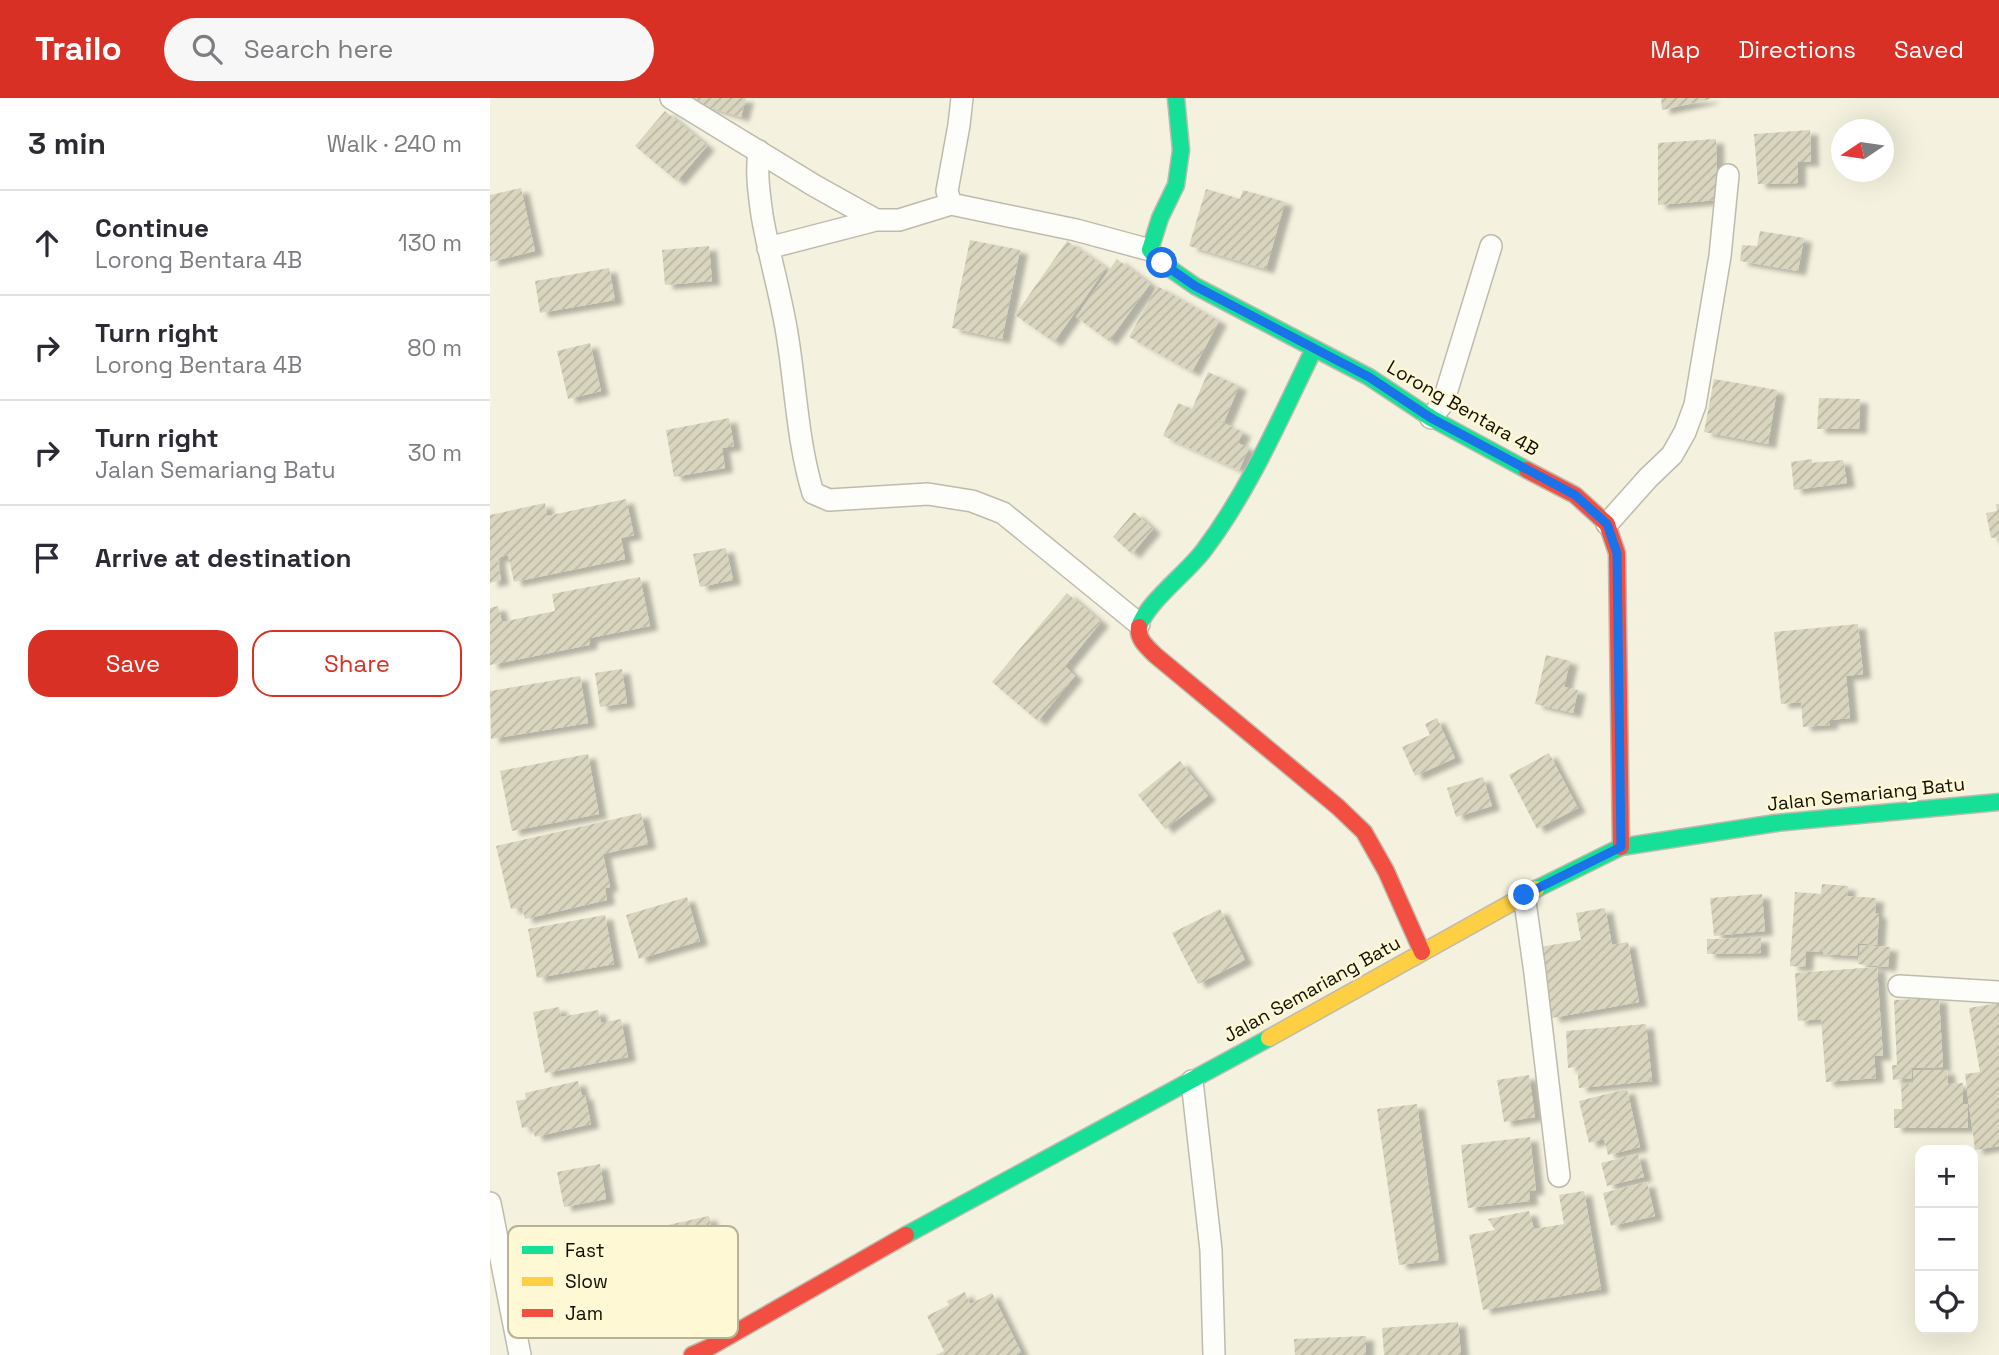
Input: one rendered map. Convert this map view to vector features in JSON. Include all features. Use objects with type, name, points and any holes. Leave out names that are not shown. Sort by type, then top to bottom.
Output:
[{"type":"street","points":[[671,98],[876,220]]},
{"type":"street","points":[[951,204],[947,191],[962,98]]},
{"type":"street","points":[[768,248],[876,220],[899,220],[951,204],[1076,230],[1150,250],[1160,218],[1176,185],[1181,150],[1176,98]]},
{"type":"street","points":[[759,151],[757,183],[788,338],[805,468],[813,494],[829,500],[928,494],[972,500],[1003,513],[1139,624]]},
{"type":"street","points":[[1621,847],[1617,553],[1607,524],[1672,455],[1692,414],[1720,256],[1728,175]]},
{"type":"street","points":[[1431,418],[1443,403],[1491,246]]},
{"type":"street","name":"Lorong Bentara 4B","points":[[1150,250],[1162,263],[1195,286],[1369,377],[1431,418],[1575,495],[1607,524]]},
{"type":"street","points":[[1314,349],[1247,486],[1203,552],[1151,607],[1139,624],[1138,632],[1141,640],[1155,655],[1338,807],[1364,832],[1386,871],[1422,952]]},
{"type":"street","name":"Jalan Semariang Batu","points":[[738,1331],[877,1251],[1192,1081],[1524,895],[1621,847],[1776,823],[1999,802]]},
{"type":"street","points":[[1524,895],[1559,1176]]},
{"type":"street","points":[[1899,986],[1999,992]]},
{"type":"street","points":[[1192,1081],[1211,1250],[1214,1355]]},
{"type":"street","points":[[490,1203],[508,1294]]},
{"type":"street","name":"Jalan Semariang Batu","points":[[692,1355],[726,1338]]},
{"type":"building","points":[[693,98],[746,98],[741,117],[692,102]]},
{"type":"building","points":[[1661,98],[1711,98],[1711,99],[1662,110]]},
{"type":"building","points":[[665,111],[707,146],[677,181],[635,146]]},
{"type":"building","points":[[1810,130],[1811,162],[1798,162],[1798,183],[1758,184],[1754,134]]},
{"type":"building","points":[[1716,139],[1717,200],[1658,205],[1658,143]]},
{"type":"building","points":[[521,188],[535,251],[490,262],[490,195]]},
{"type":"building","points":[[1206,189],[1240,199],[1243,190],[1285,202],[1266,269],[1189,246]]},
{"type":"building","points":[[1760,231],[1804,238],[1798,271],[1740,261],[1742,245],[1757,246]]},
{"type":"building","points":[[970,240],[1020,250],[1002,339],[952,328]]},
{"type":"building","points":[[1067,241],[1106,268],[1054,342],[1015,315]]},
{"type":"building","points":[[709,246],[712,281],[665,285],[662,250]]},
{"type":"building","points":[[1117,259],[1150,284],[1109,341],[1076,317]]},
{"type":"building","points":[[609,268],[615,300],[540,313],[535,281]]},
{"type":"building","points":[[1157,286],[1219,321],[1192,372],[1129,337]]},
{"type":"building","points":[[590,343],[601,391],[568,399],[557,351]]},
{"type":"building","points":[[1208,372],[1239,386],[1224,422],[1205,415],[1243,432],[1238,443],[1249,448],[1239,470],[1163,436],[1178,403],[1192,409]]},
{"type":"building","points":[[1714,379],[1777,390],[1768,444],[1704,432]]},
{"type":"building","points":[[1819,398],[1860,399],[1859,429],[1817,429]]},
{"type":"building","points":[[729,418],[734,446],[722,448],[725,468],[674,477],[666,430]]},
{"type":"building","points":[[1812,459],[1812,463],[1843,460],[1847,483],[1794,490],[1791,462]]},
{"type":"building","points":[[626,499],[634,535],[621,538],[625,559],[514,582],[508,555],[497,558],[501,580],[490,583],[490,515],[545,503],[547,516]]},
{"type":"building","points":[[1996,504],[1999,504],[1999,537],[1991,538],[1986,513],[1997,511]]},
{"type":"building","points":[[1134,512],[1153,529],[1132,554],[1113,537]]},
{"type":"building","points":[[726,548],[733,580],[700,587],[693,554]]},
{"type":"building","points":[[640,577],[650,626],[590,638],[589,645],[490,665],[490,608],[498,606],[502,622],[555,611],[552,594]]},
{"type":"building","points":[[1067,593],[1101,622],[1065,666],[1075,676],[1038,721],[992,682]]},
{"type":"building","points":[[1858,624],[1863,674],[1846,676],[1850,718],[1830,720],[1830,725],[1803,727],[1801,702],[1781,704],[1774,632]]},
{"type":"building","points":[[1546,655],[1570,661],[1564,687],[1578,690],[1573,713],[1535,704]]},
{"type":"building","points":[[622,669],[627,703],[600,707],[595,673]]},
{"type":"building","points":[[580,676],[588,723],[491,739],[490,691]]},
{"type":"building","points":[[1437,718],[1455,758],[1415,776],[1402,747],[1430,735],[1425,724]]},
{"type":"building","points":[[1549,753],[1578,808],[1537,829],[1509,775]]},
{"type":"building","points":[[588,754],[599,814],[512,831],[500,771]]},
{"type":"building","points":[[1180,761],[1208,796],[1165,829],[1138,795]]},
{"type":"building","points":[[1483,777],[1492,806],[1456,817],[1447,788]]},
{"type":"building","points":[[641,813],[648,844],[603,854],[610,887],[605,888],[607,900],[525,919],[522,907],[511,909],[496,846]]},
{"type":"building","points":[[1822,884],[1848,886],[1847,896],[1876,898],[1875,913],[1879,914],[1877,945],[1858,943],[1857,956],[1823,954],[1824,935],[1822,952],[1806,951],[1805,967],[1790,966],[1795,892],[1821,894]]},
{"type":"building","points":[[1762,894],[1765,931],[1714,936],[1710,898]]},
{"type":"building","points":[[687,897],[700,941],[639,959],[626,915]]},
{"type":"building","points":[[1605,908],[1612,945],[1628,942],[1639,1002],[1552,1018],[1540,947],[1581,940],[1576,913]]},
{"type":"building","points":[[1220,909],[1245,960],[1198,984],[1172,933]]},
{"type":"building","points":[[605,915],[614,964],[537,978],[528,929]]},
{"type":"building","points":[[1761,938],[1761,953],[1707,954],[1707,939]]},
{"type":"building","points":[[1860,945],[1890,947],[1888,967],[1858,964]]},
{"type":"building","points":[[1877,967],[1883,1056],[1874,1056],[1876,1078],[1826,1082],[1821,1019],[1798,1021],[1795,973]]},
{"type":"building","points":[[1939,998],[1943,1067],[1911,1068],[1912,1078],[1893,1080],[1892,1065],[1897,1065],[1894,1000]]},
{"type":"building","points":[[1999,1003],[1999,1146],[1978,1150],[1978,1145],[1974,1145],[1965,1074],[1980,1072],[1969,1008]]},
{"type":"building","points":[[559,1007],[561,1017],[598,1010],[601,1023],[621,1019],[628,1057],[545,1073],[533,1012]]},
{"type":"building","points":[[1646,1024],[1652,1081],[1579,1088],[1577,1067],[1568,1068],[1566,1031]]},
{"type":"building","points":[[1913,1070],[1947,1070],[1948,1084],[1963,1083],[1963,1104],[1968,1104],[1968,1128],[1894,1128],[1894,1109],[1902,1109],[1901,1084],[1913,1084]]},
{"type":"building","points":[[1529,1075],[1535,1117],[1504,1122],[1497,1080]]},
{"type":"building","points":[[578,1081],[582,1096],[585,1095],[591,1124],[535,1137],[532,1126],[522,1128],[516,1101],[526,1099],[525,1093]]},
{"type":"building","points":[[1627,1089],[1640,1147],[1608,1155],[1604,1139],[1589,1143],[1579,1101]]},
{"type":"building","points":[[1417,1104],[1439,1260],[1399,1265],[1377,1109]]},
{"type":"building","points":[[1530,1137],[1536,1190],[1529,1191],[1530,1201],[1468,1208],[1461,1145]]},
{"type":"building","points":[[1638,1154],[1644,1177],[1607,1186],[1601,1163]]},
{"type":"building","points":[[600,1164],[606,1199],[564,1207],[557,1172]]},
{"type":"building","points":[[1647,1182],[1655,1216],[1611,1226],[1603,1193]]},
{"type":"building","points":[[1584,1191],[1601,1289],[1483,1310],[1469,1235],[1495,1230],[1488,1219],[1529,1211],[1534,1229],[1564,1224],[1559,1195]]},
{"type":"building","points":[[709,1216],[711,1226],[663,1226]]},
{"type":"building","points":[[965,1292],[970,1304],[992,1293],[1021,1352],[1015,1355],[936,1355],[944,1351],[927,1316],[949,1305],[947,1301]]},
{"type":"building","points":[[1458,1322],[1461,1355],[1384,1355],[1382,1328]]},
{"type":"building","points":[[1366,1336],[1366,1355],[1295,1355],[1294,1339]]},
{"type":"traffic: fast","points":[[1176,98],[1181,150],[1176,185],[1160,218],[1150,250],[1162,263],[1195,286],[1369,377],[1431,418],[1527,470]]},
{"type":"traffic: fast","points":[[1139,627],[1158,598],[1197,559],[1221,527],[1263,452],[1314,349]]},
{"type":"traffic: fast","points":[[1536,889],[1621,847],[1776,823],[1999,802]]},
{"type":"traffic: fast","points":[[906,1235],[1269,1038]]},
{"type":"traffic: slow","points":[[1269,1038],[1536,889]]},
{"type":"traffic: jam","points":[[1527,470],[1575,495],[1607,524],[1617,553],[1621,847]]},
{"type":"traffic: jam","points":[[1139,627],[1141,639],[1155,655],[1338,807],[1364,832],[1386,871],[1422,952]]},
{"type":"traffic: jam","points":[[738,1331],[906,1235]]},
{"type":"traffic: jam","points":[[692,1355],[726,1338]]},
{"type":"route","points":[[1162,263],[1195,286],[1369,377],[1431,418],[1575,495],[1607,524],[1617,553],[1621,847],[1524,895]]}]
